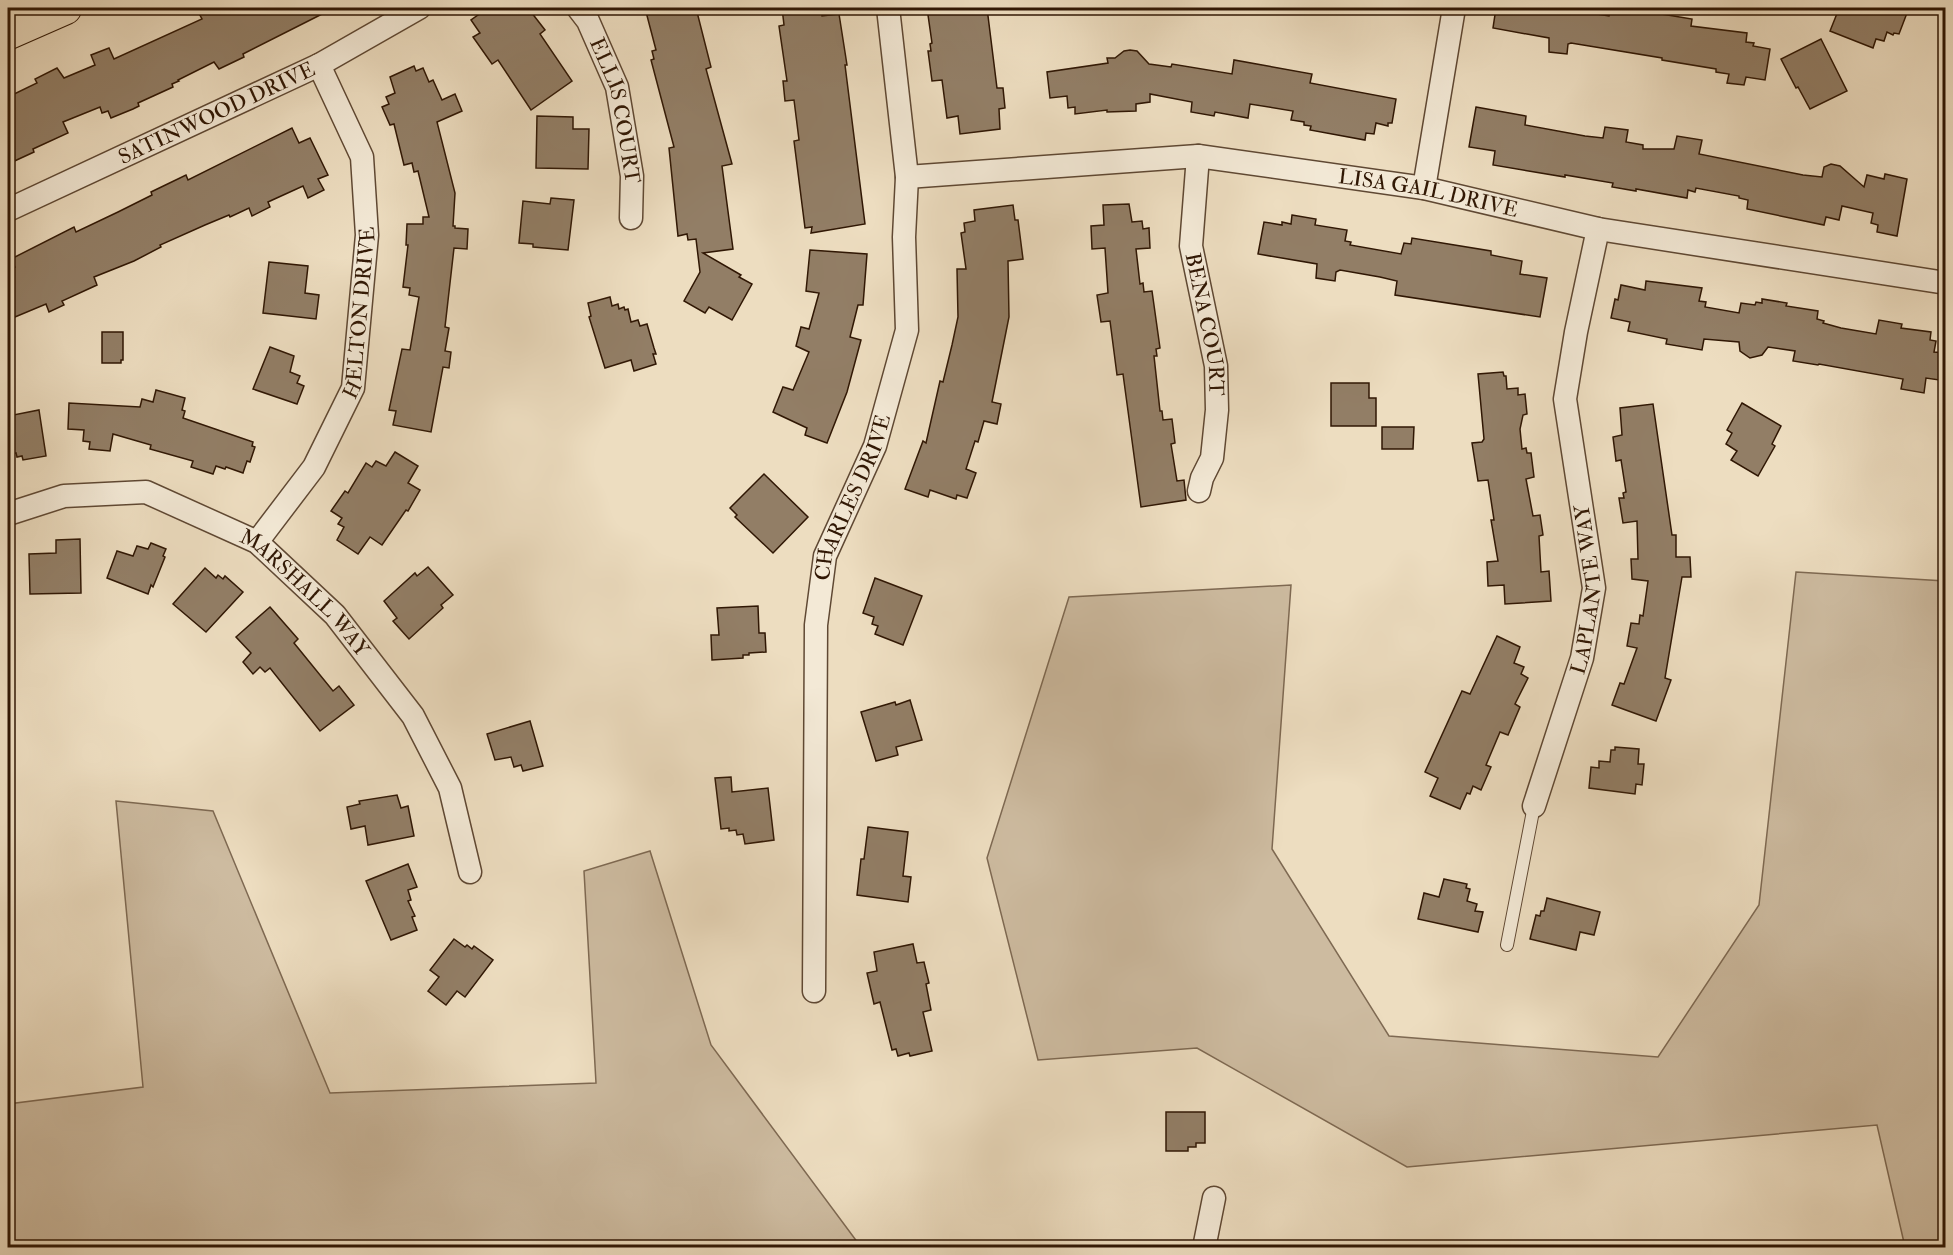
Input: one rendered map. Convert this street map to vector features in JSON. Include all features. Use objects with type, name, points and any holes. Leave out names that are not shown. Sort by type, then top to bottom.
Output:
[{"type":"main road","points":[[8,33],[65,8]]},
{"type":"street","name":"SATINWOOD DRIVE","points":[[8,210],[319,65],[419,8]]},
{"type":"street","name":"ELLIS COURT","points":[[578,8],[588,21],[617,87],[632,176],[631,218]]},
{"type":"street","name":"CHARLES DRIVE","points":[[814,991],[816,625],[825,556],[875,446],[907,330],[904,237],[907,177],[888,8]]},
{"type":"street","points":[[1424,188],[1454,8]]},
{"type":"street","name":"HELTON DRIVE","points":[[257,542],[314,467],[353,388],[367,235],[362,157],[319,65]]},
{"type":"street","name":"LISA GAIL DRIVE","points":[[907,177],[1198,156],[1424,188],[1598,229],[1946,283]]},
{"type":"street","name":"BENA COURT","points":[[1198,156],[1191,246],[1216,366],[1217,410],[1212,458],[1202,478],[1199,491]]},
{"type":"street","name":"LAPLANTE WAY","points":[[1534,806],[1582,658],[1594,588],[1565,399],[1576,332],[1598,229]]},
{"type":"street","name":"MARSHALL WAY","points":[[8,514],[64,496],[146,492],[257,542],[335,615],[413,716],[450,788],[470,872]]},
{"type":"street","points":[[1204,1248],[1214,1198]]},
{"type":"lane","name":"LAPLANTE WAY","points":[[1507,945],[1534,806]]},
{"type":"shaded area","points":[[1796,572],[1945,581],[1945,1247],[1905,1247],[1877,1125],[1407,1167],[1197,1048],[1038,1060],[987,858],[1069,597],[1291,585],[1272,849],[1389,1036],[1658,1057],[1759,905]]},
{"type":"shaded area","points":[[116,801],[213,811],[330,1093],[596,1083],[584,871],[650,851],[711,1045],[861,1247],[8,1247],[8,1104],[143,1087]]},
{"type":"building","points":[[196,8],[334,8],[243,54],[244,57],[219,69],[214,62],[178,80],[172,84],[173,87],[138,103],[139,106],[133,109],[111,118],[108,111],[102,113],[100,107],[63,122],[68,133],[33,149],[34,152],[8,164],[8,97],[37,83],[35,79],[57,68],[64,78],[95,65],[91,55],[109,48],[114,59],[202,19]]},
{"type":"building","points":[[488,8],[528,8],[545,30],[540,34],[572,81],[531,110],[498,60],[492,64],[473,37],[480,33],[471,20]]},
{"type":"building","points":[[645,8],[696,8],[711,67],[706,69],[732,164],[722,166],[733,249],[703,253],[752,284],[732,320],[709,307],[705,313],[684,301],[700,272],[696,239],[688,240],[687,234],[678,236],[669,148],[674,147],[651,60],[654,59],[652,51],[656,50]]},
{"type":"building","points":[[782,8],[821,8],[822,16],[839,14],[865,224],[811,233],[812,227],[805,228],[794,141],[799,140],[794,100],[785,101],[783,81],[787,81],[779,26],[784,25]]},
{"type":"building","points":[[927,8],[987,8],[997,88],[1003,88],[1005,108],[999,109],[1000,129],[960,134],[958,116],[947,118],[942,80],[932,81],[928,51],[931,51],[930,44],[932,43]]},
{"type":"building","points":[[1496,8],[1578,8],[1577,11],[1609,16],[1611,10],[1625,12],[1626,8],[1637,8],[1692,19],[1691,26],[1747,33],[1746,42],[1754,43],[1753,46],[1770,49],[1765,80],[1746,77],[1744,85],[1727,83],[1729,74],[1716,72],[1716,69],[1571,43],[1568,44],[1567,54],[1549,52],[1549,38],[1493,28]]},
{"type":"building","points":[[1847,8],[1893,8],[1907,13],[1899,34],[1894,33],[1893,35],[1887,32],[1884,41],[1876,39],[1873,48],[1830,31],[1838,11],[1844,14]]},
{"type":"building","points":[[1821,39],[1847,91],[1810,109],[1781,59]]},
{"type":"building","points":[[1124,51],[1137,51],[1149,64],[1171,67],[1172,64],[1232,74],[1234,60],[1312,74],[1310,83],[1396,99],[1392,123],[1388,123],[1388,126],[1376,123],[1374,134],[1366,133],[1365,140],[1310,130],[1311,126],[1304,125],[1304,122],[1291,120],[1293,111],[1250,104],[1248,118],[1215,112],[1214,116],[1191,112],[1192,102],[1150,94],[1150,102],[1136,104],[1136,111],[1107,112],[1107,110],[1075,114],[1075,107],[1068,108],[1067,96],[1050,98],[1047,72],[1108,63],[1107,58],[1115,58]]},
{"type":"building","points":[[414,66],[416,71],[423,68],[429,82],[433,80],[442,100],[455,94],[462,111],[437,122],[455,193],[453,226],[468,229],[467,249],[454,248],[445,327],[449,328],[445,351],[451,352],[449,368],[443,367],[431,432],[393,425],[396,411],[389,410],[402,349],[410,350],[419,297],[409,295],[410,288],[403,287],[408,245],[406,245],[407,224],[423,224],[423,217],[429,217],[418,171],[414,172],[412,163],[404,165],[394,124],[390,125],[382,107],[389,104],[386,97],[395,93],[390,77]]},
{"type":"building","points":[[1476,107],[1526,116],[1525,125],[1585,136],[1603,138],[1605,127],[1628,130],[1626,142],[1643,145],[1643,149],[1674,149],[1677,136],[1702,140],[1699,154],[1803,175],[1822,177],[1824,167],[1831,164],[1840,166],[1864,187],[1867,175],[1884,179],[1885,174],[1907,179],[1897,236],[1877,232],[1878,225],[1871,223],[1873,213],[1842,206],[1839,220],[1826,217],[1824,225],[1747,209],[1748,200],[1739,198],[1739,196],[1696,188],[1695,192],[1688,190],[1687,198],[1612,187],[1613,183],[1493,165],[1495,151],[1469,147]]},
{"type":"building","points":[[537,116],[573,117],[573,129],[589,129],[588,169],[536,168]]},
{"type":"building","points":[[292,128],[299,143],[310,138],[328,175],[318,179],[324,190],[308,198],[303,186],[268,202],[270,207],[252,216],[249,208],[230,217],[229,215],[160,245],[161,247],[134,261],[94,277],[97,285],[62,301],[64,305],[49,312],[46,304],[15,317],[8,301],[8,270],[15,267],[11,259],[74,227],[76,232],[118,212],[186,175],[188,180]]},
{"type":"building","points":[[551,198],[574,200],[568,250],[533,247],[533,244],[519,243],[523,201],[550,204]]},
{"type":"building","points":[[1129,204],[1132,222],[1142,221],[1143,229],[1149,228],[1150,248],[1136,249],[1140,284],[1143,283],[1144,292],[1152,291],[1160,348],[1156,349],[1157,356],[1154,356],[1160,411],[1162,411],[1163,420],[1172,419],[1175,443],[1171,444],[1177,481],[1184,480],[1186,500],[1141,507],[1123,374],[1117,375],[1110,321],[1101,322],[1097,295],[1108,293],[1105,248],[1092,249],[1091,226],[1104,225],[1103,205]]},
{"type":"building","points":[[1013,205],[1015,220],[1018,220],[1023,259],[1008,261],[1009,317],[992,402],[1001,404],[997,424],[984,421],[978,442],[975,441],[966,469],[976,473],[967,498],[957,495],[956,499],[930,490],[928,497],[905,489],[923,441],[926,443],[940,381],[943,382],[952,345],[958,317],[957,269],[966,269],[961,233],[965,232],[964,223],[975,221],[974,210]]},
{"type":"building","points":[[1292,215],[1316,219],[1315,225],[1347,230],[1345,241],[1351,242],[1350,245],[1401,254],[1404,243],[1411,244],[1412,238],[1491,251],[1491,255],[1522,261],[1520,274],[1547,278],[1540,317],[1395,295],[1397,281],[1340,270],[1336,272],[1335,281],[1316,278],[1317,264],[1258,254],[1264,222],[1291,224]]},
{"type":"building","points":[[810,250],[867,254],[863,305],[858,305],[850,337],[861,340],[847,392],[827,443],[805,435],[807,428],[773,412],[783,387],[793,390],[809,352],[796,346],[801,327],[809,329],[819,293],[806,291]]},
{"type":"building","points":[[269,262],[308,266],[305,293],[319,295],[316,319],[263,313]]},
{"type":"building","points":[[1646,281],[1702,288],[1699,301],[1706,302],[1705,307],[1739,313],[1741,303],[1755,305],[1756,302],[1762,303],[1762,299],[1787,303],[1786,306],[1818,311],[1817,319],[1841,328],[1876,334],[1879,320],[1902,324],[1901,328],[1931,332],[1930,340],[1936,341],[1934,352],[1946,353],[1946,381],[1926,378],[1924,393],[1901,389],[1903,379],[1793,361],[1795,351],[1768,347],[1762,355],[1750,358],[1740,351],[1739,342],[1704,339],[1702,350],[1666,344],[1667,339],[1628,331],[1630,322],[1611,318],[1621,285],[1645,290]]},
{"type":"building","points":[[610,297],[612,306],[618,304],[619,309],[624,307],[625,310],[628,309],[631,322],[638,320],[640,326],[647,324],[656,354],[653,354],[656,364],[634,371],[631,360],[605,368],[589,317],[591,316],[588,303]]},
{"type":"building","points":[[102,332],[123,332],[123,360],[121,363],[102,363]]},
{"type":"building","points":[[270,347],[294,356],[290,372],[300,376],[297,383],[304,386],[297,404],[253,389]]},
{"type":"building","points":[[1503,372],[1506,376],[1507,389],[1518,388],[1518,395],[1525,394],[1527,414],[1523,415],[1520,429],[1522,449],[1526,448],[1527,453],[1531,453],[1534,477],[1526,479],[1533,516],[1540,515],[1543,535],[1539,536],[1541,572],[1549,571],[1551,601],[1505,604],[1504,585],[1488,586],[1487,562],[1498,561],[1491,520],[1494,520],[1488,480],[1478,481],[1472,443],[1482,442],[1484,439],[1478,374]]},
{"type":"building","points":[[1331,383],[1369,383],[1369,398],[1376,398],[1376,426],[1331,426]]},
{"type":"building","points":[[156,390],[185,398],[183,418],[253,442],[252,446],[255,447],[243,473],[216,466],[213,474],[191,467],[193,461],[150,449],[151,445],[113,434],[110,451],[89,449],[90,442],[83,441],[84,430],[68,429],[69,403],[140,407],[142,399],[153,402]]},
{"type":"building","points":[[1742,403],[1781,426],[1772,444],[1775,446],[1758,476],[1731,460],[1737,451],[1726,444],[1732,433],[1727,430]]},
{"type":"building","points":[[1653,404],[1672,535],[1676,535],[1676,557],[1690,557],[1691,577],[1682,577],[1665,678],[1671,680],[1656,721],[1612,705],[1620,683],[1624,684],[1637,648],[1627,646],[1631,623],[1639,624],[1640,615],[1643,616],[1648,581],[1632,579],[1631,559],[1638,559],[1637,521],[1623,523],[1619,498],[1624,498],[1623,493],[1626,492],[1621,460],[1616,461],[1613,437],[1622,435],[1620,408]]},
{"type":"building","points":[[39,410],[46,456],[23,460],[22,456],[17,457],[16,453],[8,455],[8,416]]},
{"type":"building","points":[[1382,427],[1414,427],[1413,449],[1382,449]]},
{"type":"building","points":[[395,452],[418,466],[408,483],[420,490],[408,511],[406,510],[382,545],[370,537],[358,554],[337,540],[344,527],[338,524],[342,518],[331,511],[345,491],[348,493],[366,463],[372,467],[376,461],[386,466]]},
{"type":"building","points":[[764,474],[808,517],[773,553],[735,517],[737,515],[730,508]]},
{"type":"building","points":[[80,539],[81,593],[30,594],[29,554],[56,553],[56,540]]},
{"type":"building","points":[[151,543],[166,549],[153,587],[151,585],[148,594],[107,578],[117,551],[133,556],[137,546],[148,549]]},
{"type":"building","points":[[428,567],[453,595],[441,605],[443,608],[409,639],[393,621],[397,618],[384,601],[415,573],[417,576]]},
{"type":"building","points":[[205,568],[216,578],[218,575],[223,579],[225,576],[243,592],[206,632],[173,604]]},
{"type":"building","points":[[875,578],[922,596],[903,645],[875,634],[878,626],[872,624],[874,617],[863,613]]},
{"type":"building","points":[[758,606],[759,633],[765,633],[766,652],[749,653],[749,655],[743,655],[743,658],[712,660],[711,635],[719,635],[717,608]]},
{"type":"building","points":[[270,607],[298,639],[294,643],[333,691],[339,686],[354,705],[320,731],[270,668],[265,672],[260,667],[253,674],[243,662],[251,653],[236,637]]},
{"type":"building","points":[[1497,636],[1520,647],[1514,663],[1524,667],[1521,674],[1528,678],[1515,704],[1520,707],[1508,735],[1500,732],[1486,765],[1491,767],[1481,790],[1473,786],[1460,809],[1430,796],[1438,778],[1425,772],[1462,691],[1470,694]]},
{"type":"building","points":[[910,700],[922,740],[896,747],[898,755],[876,761],[861,712]]},
{"type":"building","points":[[530,721],[543,766],[523,771],[521,765],[514,767],[511,757],[495,760],[487,734]]},
{"type":"building","points":[[1615,747],[1639,749],[1638,764],[1644,764],[1642,785],[1636,784],[1635,794],[1589,788],[1591,767],[1599,768],[1599,761],[1610,762],[1611,750],[1615,750]]},
{"type":"building","points":[[731,777],[732,792],[768,788],[774,840],[745,844],[743,834],[737,835],[736,830],[729,831],[729,828],[721,829],[715,778]]},
{"type":"building","points":[[397,795],[401,808],[408,806],[414,836],[368,845],[365,826],[351,829],[347,807],[360,804],[359,801]]},
{"type":"building","points":[[868,827],[908,832],[903,876],[911,877],[908,902],[857,895],[861,859],[864,859]]},
{"type":"building","points":[[408,864],[417,887],[408,890],[411,900],[408,901],[415,916],[412,917],[417,930],[391,940],[366,881]]},
{"type":"building","points":[[1444,879],[1467,884],[1466,888],[1470,889],[1467,901],[1477,904],[1475,911],[1483,912],[1478,932],[1418,919],[1424,893],[1439,897]]},
{"type":"building","points":[[1547,898],[1600,912],[1594,935],[1580,932],[1576,950],[1530,939],[1536,915],[1540,916],[1541,911],[1544,911]]},
{"type":"building","points":[[454,939],[465,947],[467,945],[472,949],[474,946],[493,960],[465,997],[457,991],[446,1005],[428,991],[439,977],[430,970]]},
{"type":"building","points":[[913,944],[917,963],[924,962],[929,983],[926,984],[931,1010],[923,1012],[932,1051],[898,1056],[896,1049],[892,1050],[880,1002],[874,1004],[867,973],[877,971],[874,952]]},
{"type":"building","points":[[1166,1112],[1205,1112],[1205,1143],[1196,1143],[1196,1147],[1188,1147],[1188,1151],[1166,1151]]}]
